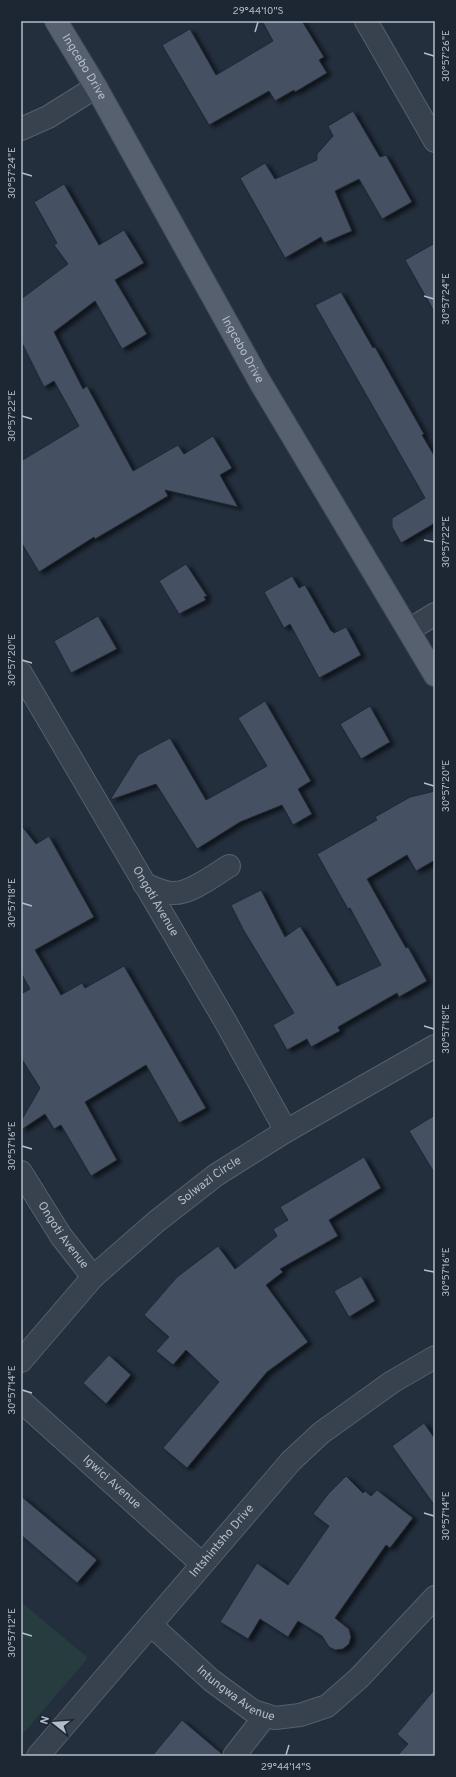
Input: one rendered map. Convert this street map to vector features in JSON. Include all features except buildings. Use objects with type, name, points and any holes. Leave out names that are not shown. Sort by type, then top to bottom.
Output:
[{"type":"main road","name":"Ingcebo Drive","points":[[56,21],[96,87],[260,382],[435,675]]},
{"type":"street","points":[[366,21],[435,141]]},
{"type":"street","points":[[21,129],[48,117],[96,87]]},
{"type":"street","points":[[409,630],[435,614]]},
{"type":"street","name":"Ongoti Avenue","points":[[21,673],[224,1019],[286,1131]]},
{"type":"street","points":[[144,884],[167,892],[180,893],[190,889],[229,866]]},
{"type":"street","name":"Solwazi Circle","points":[[21,1361],[93,1277],[157,1221],[216,1174],[286,1131],[435,1046]]},
{"type":"street","name":"Ongoti Avenue","points":[[21,1172],[60,1236],[93,1277]]},
{"type":"street","name":"Intshintsho Drive","points":[[38,1756],[291,1461],[321,1433],[392,1382],[435,1357]]},
{"type":"street","name":"Igwici Avenue","points":[[21,1401],[202,1564]]},
{"type":"street","name":"Intungwa Avenue","points":[[151,1625],[211,1680],[252,1711],[275,1718],[300,1715],[327,1706],[359,1678],[435,1597]]},
{"type":"street","points":[[234,1756],[266,1715]]},
{"type":"green space","points":[[21,1602],[88,1658],[21,1736]]}]
